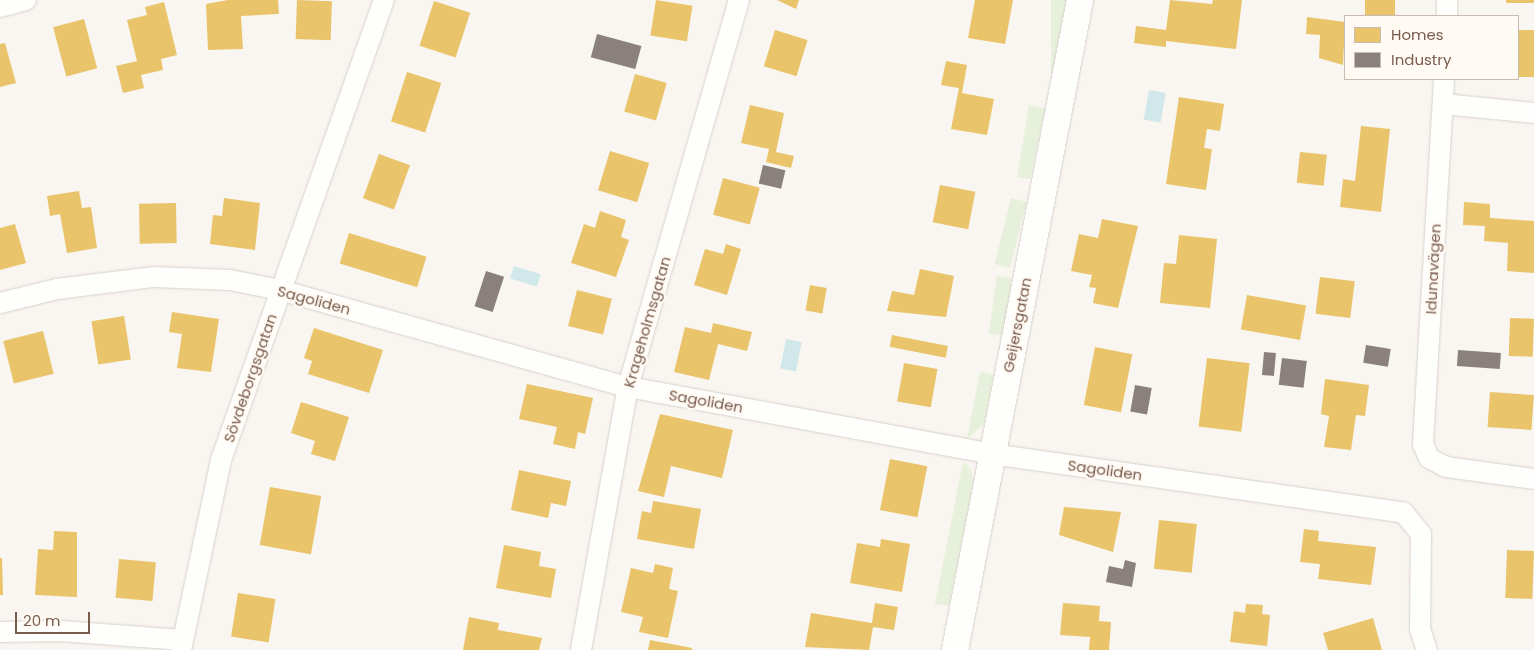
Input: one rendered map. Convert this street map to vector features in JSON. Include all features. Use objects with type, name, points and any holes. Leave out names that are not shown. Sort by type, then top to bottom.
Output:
[{"type":"street","points":[[0,7],[26,0]]},
{"type":"street","name":"Sövdeborgsgatan","points":[[182,645],[221,460],[384,0]]},
{"type":"street","name":"Krageholmsgatan","points":[[581,650],[628,387],[739,0]]},
{"type":"street","name":"Geijersgatan","points":[[955,650],[1080,0]]},
{"type":"street","points":[[1447,0],[1447,15]]},
{"type":"street","name":"Idunavägen","points":[[1444,80],[1423,444],[1429,458],[1446,467],[1534,479]]},
{"type":"street","points":[[1442,104],[1534,113]]},
{"type":"street","name":"Sagoliden","points":[[0,304],[57,289],[154,277],[230,280],[280,290],[628,387],[992,454],[1404,513],[1416,525],[1421,534],[1420,629],[1427,650]]},
{"type":"street","points":[[0,632],[61,631],[182,645]]},
{"type":"green space","points":[[1051,0],[1067,0],[1067,87],[1051,87]]},
{"type":"green space","points":[[1029,105],[1045,109],[1030,179],[1017,177]]},
{"type":"green space","points":[[1011,198],[1027,202],[1010,268],[995,264]]},
{"type":"green space","points":[[997,276],[1012,278],[1004,336],[989,333]]},
{"type":"green space","points":[[980,372],[994,375],[984,424],[967,439]]},
{"type":"green space","points":[[963,462],[971,469],[974,482],[949,606],[935,604]]},
{"type":"water","points":[[1149,90],[1166,93],[1161,122],[1144,120]]},
{"type":"water","points":[[514,266],[541,274],[537,287],[510,278]]},
{"type":"water","points":[[786,339],[802,342],[796,372],[780,368]]},
{"type":"building: Homes","points":[[228,0],[278,0],[279,14],[241,16],[243,49],[208,50],[206,4]]},
{"type":"building: Homes","points":[[297,0],[332,1],[331,40],[296,39]]},
{"type":"building: Homes","points":[[656,0],[693,6],[687,41],[650,36]]},
{"type":"building: Homes","points":[[777,0],[799,0],[796,9]]},
{"type":"building: Homes","points":[[975,0],[1013,0],[1005,44],[968,38]]},
{"type":"building: Homes","points":[[1170,0],[1212,4],[1213,0],[1242,0],[1236,49],[1166,41],[1166,47],[1134,43],[1136,26],[1166,30]]},
{"type":"building: Homes","points":[[1365,0],[1395,0],[1395,15],[1365,15]]},
{"type":"building: Homes","points":[[1506,0],[1534,0],[1534,3],[1506,3]]},
{"type":"building: Homes","points":[[434,1],[470,13],[456,57],[419,46]]},
{"type":"building: Homes","points":[[164,2],[177,55],[161,59],[163,70],[141,75],[144,88],[123,93],[116,66],[137,61],[127,20],[147,15],[145,7]]},
{"type":"building: Homes","points":[[1307,17],[1344,22],[1343,65],[1319,58],[1320,35],[1306,34]]},
{"type":"building: Homes","points":[[84,19],[97,68],[66,77],[53,27]]},
{"type":"building: Homes","points":[[775,30],[808,40],[796,76],[764,66]]},
{"type":"building: Homes","points":[[1519,30],[1534,30],[1534,77],[1519,77]]},
{"type":"building: Homes","points":[[5,43],[16,83],[0,87],[0,44]]},
{"type":"building: Homes","points":[[946,61],[967,65],[962,93],[994,99],[987,135],[951,129],[959,88],[941,85]]},
{"type":"building: Homes","points":[[407,72],[441,83],[425,133],[391,121]]},
{"type":"building: Homes","points":[[635,74],[667,83],[656,121],[624,111]]},
{"type":"building: Homes","points":[[1179,97],[1224,104],[1220,131],[1207,129],[1204,148],[1212,149],[1206,190],[1166,184]]},
{"type":"building: Homes","points":[[750,105],[784,113],[776,152],[794,156],[791,168],[766,162],[769,149],[741,143]]},
{"type":"building: Homes","points":[[1361,126],[1390,129],[1381,212],[1340,207],[1343,179],[1355,181]]},
{"type":"building: Homes","points":[[610,151],[649,163],[637,202],[598,190]]},
{"type":"building: Homes","points":[[1300,152],[1327,155],[1324,186],[1297,183]]},
{"type":"building: Homes","points":[[379,154],[410,165],[394,209],[363,198]]},
{"type":"building: Homes","points":[[723,178],[760,188],[750,225],[713,215]]},
{"type":"building: Homes","points":[[940,185],[975,192],[968,229],[933,222]]},
{"type":"building: Homes","points":[[79,191],[82,208],[91,207],[97,248],[67,253],[60,214],[50,216],[47,196]]},
{"type":"building: Homes","points":[[224,198],[260,203],[255,250],[210,244],[213,215],[222,216]]},
{"type":"building: Homes","points":[[1464,202],[1490,204],[1490,218],[1534,221],[1534,273],[1507,271],[1508,243],[1484,241],[1485,226],[1463,225]]},
{"type":"building: Homes","points":[[176,203],[177,243],[140,244],[139,204]]},
{"type":"building: Homes","points":[[600,211],[626,220],[621,237],[629,240],[616,277],[571,263],[584,224],[595,228]]},
{"type":"building: Homes","points":[[1102,219],[1138,226],[1118,308],[1093,303],[1096,288],[1089,287],[1092,275],[1071,271],[1079,234],[1098,238]]},
{"type":"building: Homes","points":[[15,224],[26,263],[0,270],[0,228]]},
{"type":"building: Homes","points":[[349,233],[426,257],[417,287],[340,264]]},
{"type":"building: Homes","points":[[1179,235],[1217,239],[1210,308],[1160,303],[1164,263],[1176,264]]},
{"type":"building: Homes","points":[[726,244],[741,249],[727,295],[694,285],[705,249],[723,254]]},
{"type":"building: Homes","points":[[920,269],[954,276],[946,317],[887,311],[892,291],[914,295]]},
{"type":"building: Homes","points":[[1320,277],[1355,281],[1350,318],[1315,314]]},
{"type":"building: Homes","points":[[810,285],[827,288],[822,314],[805,311]]},
{"type":"building: Homes","points":[[577,290],[612,299],[603,335],[568,326]]},
{"type":"building: Homes","points":[[1247,295],[1306,305],[1300,340],[1241,329]]},
{"type":"building: Homes","points":[[172,312],[219,319],[211,372],[177,368],[182,334],[169,332]]},
{"type":"building: Homes","points":[[124,316],[131,359],[98,365],[91,321]]},
{"type":"building: Homes","points":[[1510,318],[1534,319],[1533,357],[1509,356]]},
{"type":"building: Homes","points":[[713,323],[752,332],[747,351],[718,344],[709,380],[674,372],[685,327],[711,333]]},
{"type":"building: Homes","points":[[314,328],[383,350],[369,393],[308,374],[312,361],[304,358]]},
{"type":"building: Homes","points":[[43,331],[54,374],[14,384],[3,341]]},
{"type":"building: Homes","points":[[892,335],[948,346],[946,358],[890,347]]},
{"type":"building: Homes","points":[[1095,347],[1132,354],[1121,412],[1084,405]]},
{"type":"building: Homes","points":[[1207,358],[1250,363],[1241,432],[1199,426]]},
{"type":"building: Homes","points":[[904,363],[937,369],[931,407],[897,401]]},
{"type":"building: Homes","points":[[1325,379],[1369,385],[1365,416],[1356,415],[1351,450],[1324,447],[1329,416],[1321,414]]},
{"type":"building: Homes","points":[[527,384],[593,398],[585,434],[578,432],[575,449],[553,444],[557,427],[519,419]]},
{"type":"building: Homes","points":[[1490,392],[1534,395],[1531,430],[1488,427]]},
{"type":"building: Homes","points":[[301,402],[349,417],[335,461],[311,454],[315,441],[291,433]]},
{"type":"building: Homes","points":[[660,414],[733,430],[722,478],[671,466],[664,497],[638,491]]},
{"type":"building: Homes","points":[[890,459],[927,466],[917,517],[880,510]]},
{"type":"building: Homes","points":[[519,470],[571,481],[566,506],[551,503],[548,518],[511,510]]},
{"type":"building: Homes","points":[[270,487],[321,496],[311,554],[260,545]]},
{"type":"building: Homes","points":[[653,501],[701,509],[694,549],[637,539],[642,511],[651,513]]},
{"type":"building: Homes","points":[[1064,507],[1121,512],[1113,552],[1059,535]]},
{"type":"building: Homes","points":[[1159,520],[1197,524],[1192,573],[1154,569]]},
{"type":"building: Homes","points":[[1304,529],[1319,531],[1318,541],[1376,547],[1371,585],[1318,579],[1320,564],[1300,562]]},
{"type":"building: Homes","points":[[54,531],[77,532],[77,597],[35,595],[38,549],[53,550]]},
{"type":"building: Homes","points":[[881,539],[910,544],[902,592],[850,583],[857,543],[880,547]]},
{"type":"building: Homes","points":[[504,545],[541,552],[539,566],[556,569],[551,598],[496,588]]},
{"type":"building: Homes","points":[[1507,550],[1534,551],[1532,599],[1505,598]]},
{"type":"building: Homes","points":[[0,558],[2,558],[3,595],[0,595]]},
{"type":"building: Homes","points":[[119,559],[156,562],[152,601],[116,598]]},
{"type":"building: Homes","points":[[655,564],[673,568],[669,589],[678,591],[668,638],[639,632],[643,617],[621,612],[631,568],[653,573]]},
{"type":"building: Homes","points":[[238,593],[276,599],[269,642],[231,636]]},
{"type":"building: Homes","points":[[875,603],[898,607],[894,630],[873,627],[869,650],[805,647],[811,613],[872,623]]},
{"type":"building: Homes","points":[[1063,603],[1100,606],[1099,621],[1111,622],[1109,650],[1089,650],[1090,637],[1060,635]]},
{"type":"building: Homes","points":[[1246,604],[1263,605],[1262,614],[1270,615],[1267,646],[1230,642],[1234,611],[1245,613]]},
{"type":"building: Homes","points":[[469,617],[499,623],[498,630],[542,638],[539,650],[463,650]]},
{"type":"building: Homes","points":[[1373,618],[1382,650],[1328,650],[1323,633]]},
{"type":"building: Homes","points":[[650,640],[692,648],[692,650],[648,650]]},
{"type":"building: Industry","points":[[597,34],[641,46],[635,69],[591,57]]},
{"type":"building: Industry","points":[[763,165],[785,170],[781,189],[759,184]]},
{"type":"building: Industry","points":[[486,271],[504,277],[493,312],[475,306]]},
{"type":"building: Industry","points":[[1366,345],[1391,349],[1388,367],[1363,363]]},
{"type":"building: Industry","points":[[1458,350],[1501,353],[1500,369],[1457,366]]},
{"type":"building: Industry","points":[[1264,352],[1276,353],[1274,376],[1262,375]]},
{"type":"building: Industry","points":[[1282,358],[1307,361],[1304,388],[1279,385]]},
{"type":"building: Industry","points":[[1135,385],[1152,388],[1147,415],[1130,412]]},
{"type":"building: Industry","points":[[1125,560],[1136,563],[1132,587],[1106,582],[1109,566],[1123,569]]}]
